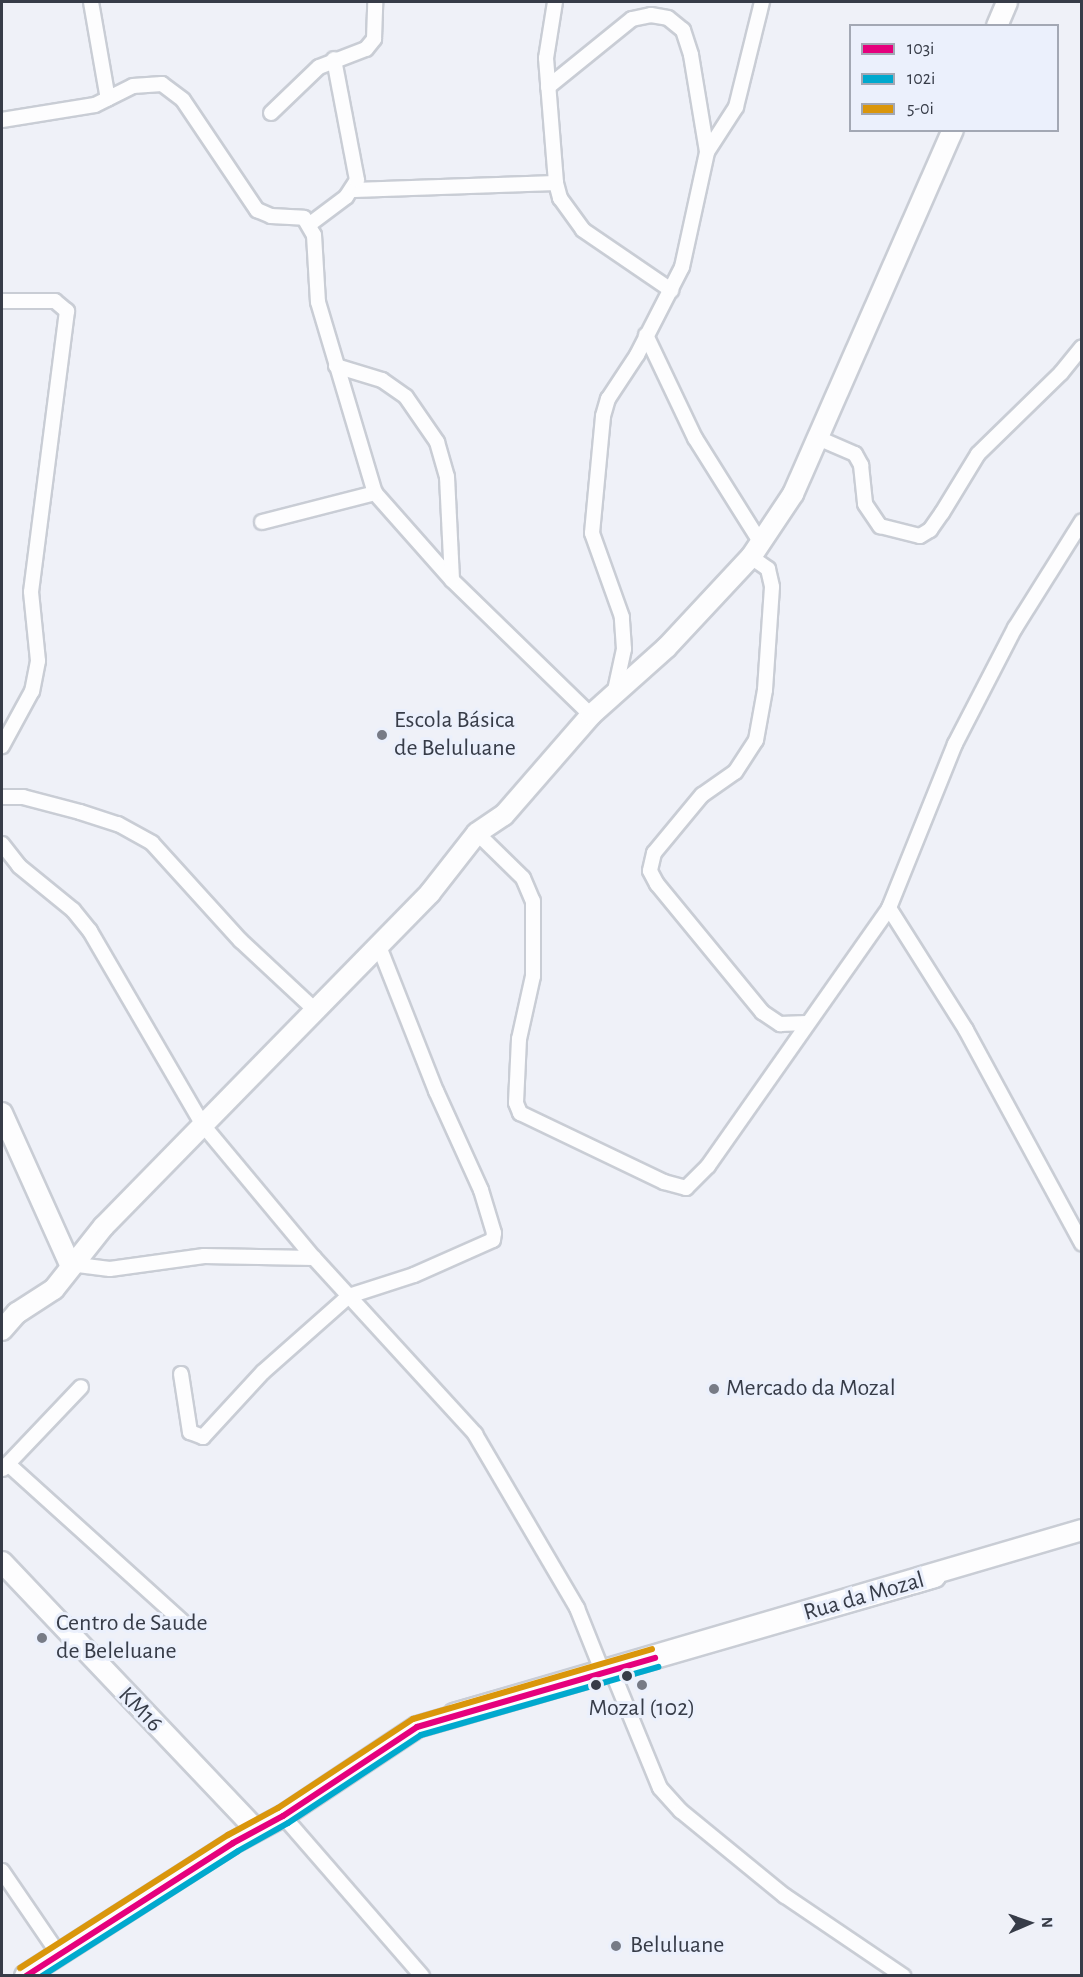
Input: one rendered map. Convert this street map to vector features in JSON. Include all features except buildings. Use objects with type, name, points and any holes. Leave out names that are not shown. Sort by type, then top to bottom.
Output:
[{"type":"main road","points":[[998,24],[1007,2]]},
{"type":"main road","points":[[2,1330],[17,1313],[54,1289],[70,1264],[314,1009],[430,893],[477,833],[504,815],[591,715],[614,698],[755,549],[793,494],[951,132]]},
{"type":"main road","points":[[2,1113],[70,1264]]},
{"type":"main road","name":"Rua da Mozal","points":[[25,1976],[58,1953],[256,1830],[283,1816],[417,1727],[1082,1530]]},
{"type":"main road","name":"KM16","points":[[2,1562],[256,1830]]},
{"type":"main road","name":"Rua da Mozal","points":[[935,1576],[608,1672],[460,1713],[935,1576]]},
{"type":"street","points":[[91,2],[108,99]]},
{"type":"street","points":[[271,113],[308,74],[334,59],[366,49],[374,39],[375,2]]},
{"type":"street","points":[[555,2],[547,37],[548,87],[556,183],[569,214],[584,230],[671,290]]},
{"type":"street","points":[[707,152],[736,107],[762,2]]},
{"type":"street","points":[[548,87],[632,19],[651,15],[668,18],[682,30],[691,55],[707,152],[689,248],[671,290],[608,399],[593,500],[595,544],[622,617],[624,649],[614,698]]},
{"type":"street","points":[[310,224],[354,190],[357,180],[334,59]]},
{"type":"street","points":[[2,120],[79,108],[108,99],[133,86],[162,84],[189,108],[257,210],[272,216],[299,216],[310,224],[314,235],[318,302],[375,493],[452,580],[591,715]]},
{"type":"street","points":[[354,190],[556,183]]},
{"type":"street","points":[[2,301],[55,301],[67,311],[31,592],[38,661],[32,691],[2,746]]},
{"type":"street","points":[[646,335],[695,438],[768,569],[772,587],[765,690],[756,740],[735,772],[702,795],[654,853],[650,870],[657,884],[762,1012],[780,1024],[807,1023]]},
{"type":"street","points":[[818,438],[855,454],[861,465],[865,504],[880,526],[920,536],[930,530],[978,454],[1061,373],[1082,347]]},
{"type":"street","points":[[336,366],[382,380],[406,398],[437,442],[447,477],[452,580]]},
{"type":"street","points":[[262,522],[375,493]]},
{"type":"street","points":[[477,833],[523,878],[533,901],[533,976],[519,1039],[516,1103],[520,1113],[664,1182],[686,1188],[702,1174],[889,908],[955,744],[1015,628],[1082,521]]},
{"type":"street","points":[[2,796],[23,796],[80,812],[118,824],[152,843],[241,940],[314,1009]]},
{"type":"street","points":[[2,844],[19,866],[73,910],[90,931],[203,1125],[314,1258],[475,1434],[577,1608],[660,1788],[681,1811],[785,1896],[899,1974]]},
{"type":"street","points":[[889,908],[966,1030],[1082,1244]]},
{"type":"street","points":[[181,1374],[190,1432],[203,1437],[263,1372],[349,1296],[414,1275],[438,1261],[488,1243],[494,1233],[482,1190],[436,1091],[379,946]]},
{"type":"street","points":[[70,1264],[110,1269],[204,1256],[314,1258]]},
{"type":"street","points":[[81,1387],[5,1467],[182,1621]]},
{"type":"street","points":[[283,1816],[423,1976]]},
{"type":"street","points":[[2,1871],[58,1953]]},
{"type":"transit line","name":"5-0i","points":[[20,1968],[228,1835],[278,1808],[413,1719],[652,1649]]},
{"type":"transit line","name":"103i","points":[[26,1976],[233,1843],[283,1816],[417,1727],[655,1658]]},
{"type":"transit line","name":"102i","points":[[42,1976],[238,1851],[288,1823],[421,1735],[658,1667]]},
{"type":"place","name":"Escola Básica de Beluluane","points":[[382,735]]},
{"type":"place","name":"Mercado da Mozal","points":[[714,1389]]},
{"type":"place","name":"Centro de Saude de Beleluane","points":[[42,1638]]},
{"type":"place","name":"Mozal (102)","points":[[642,1685]]},
{"type":"place","name":"Beluluane","points":[[616,1946]]}]
